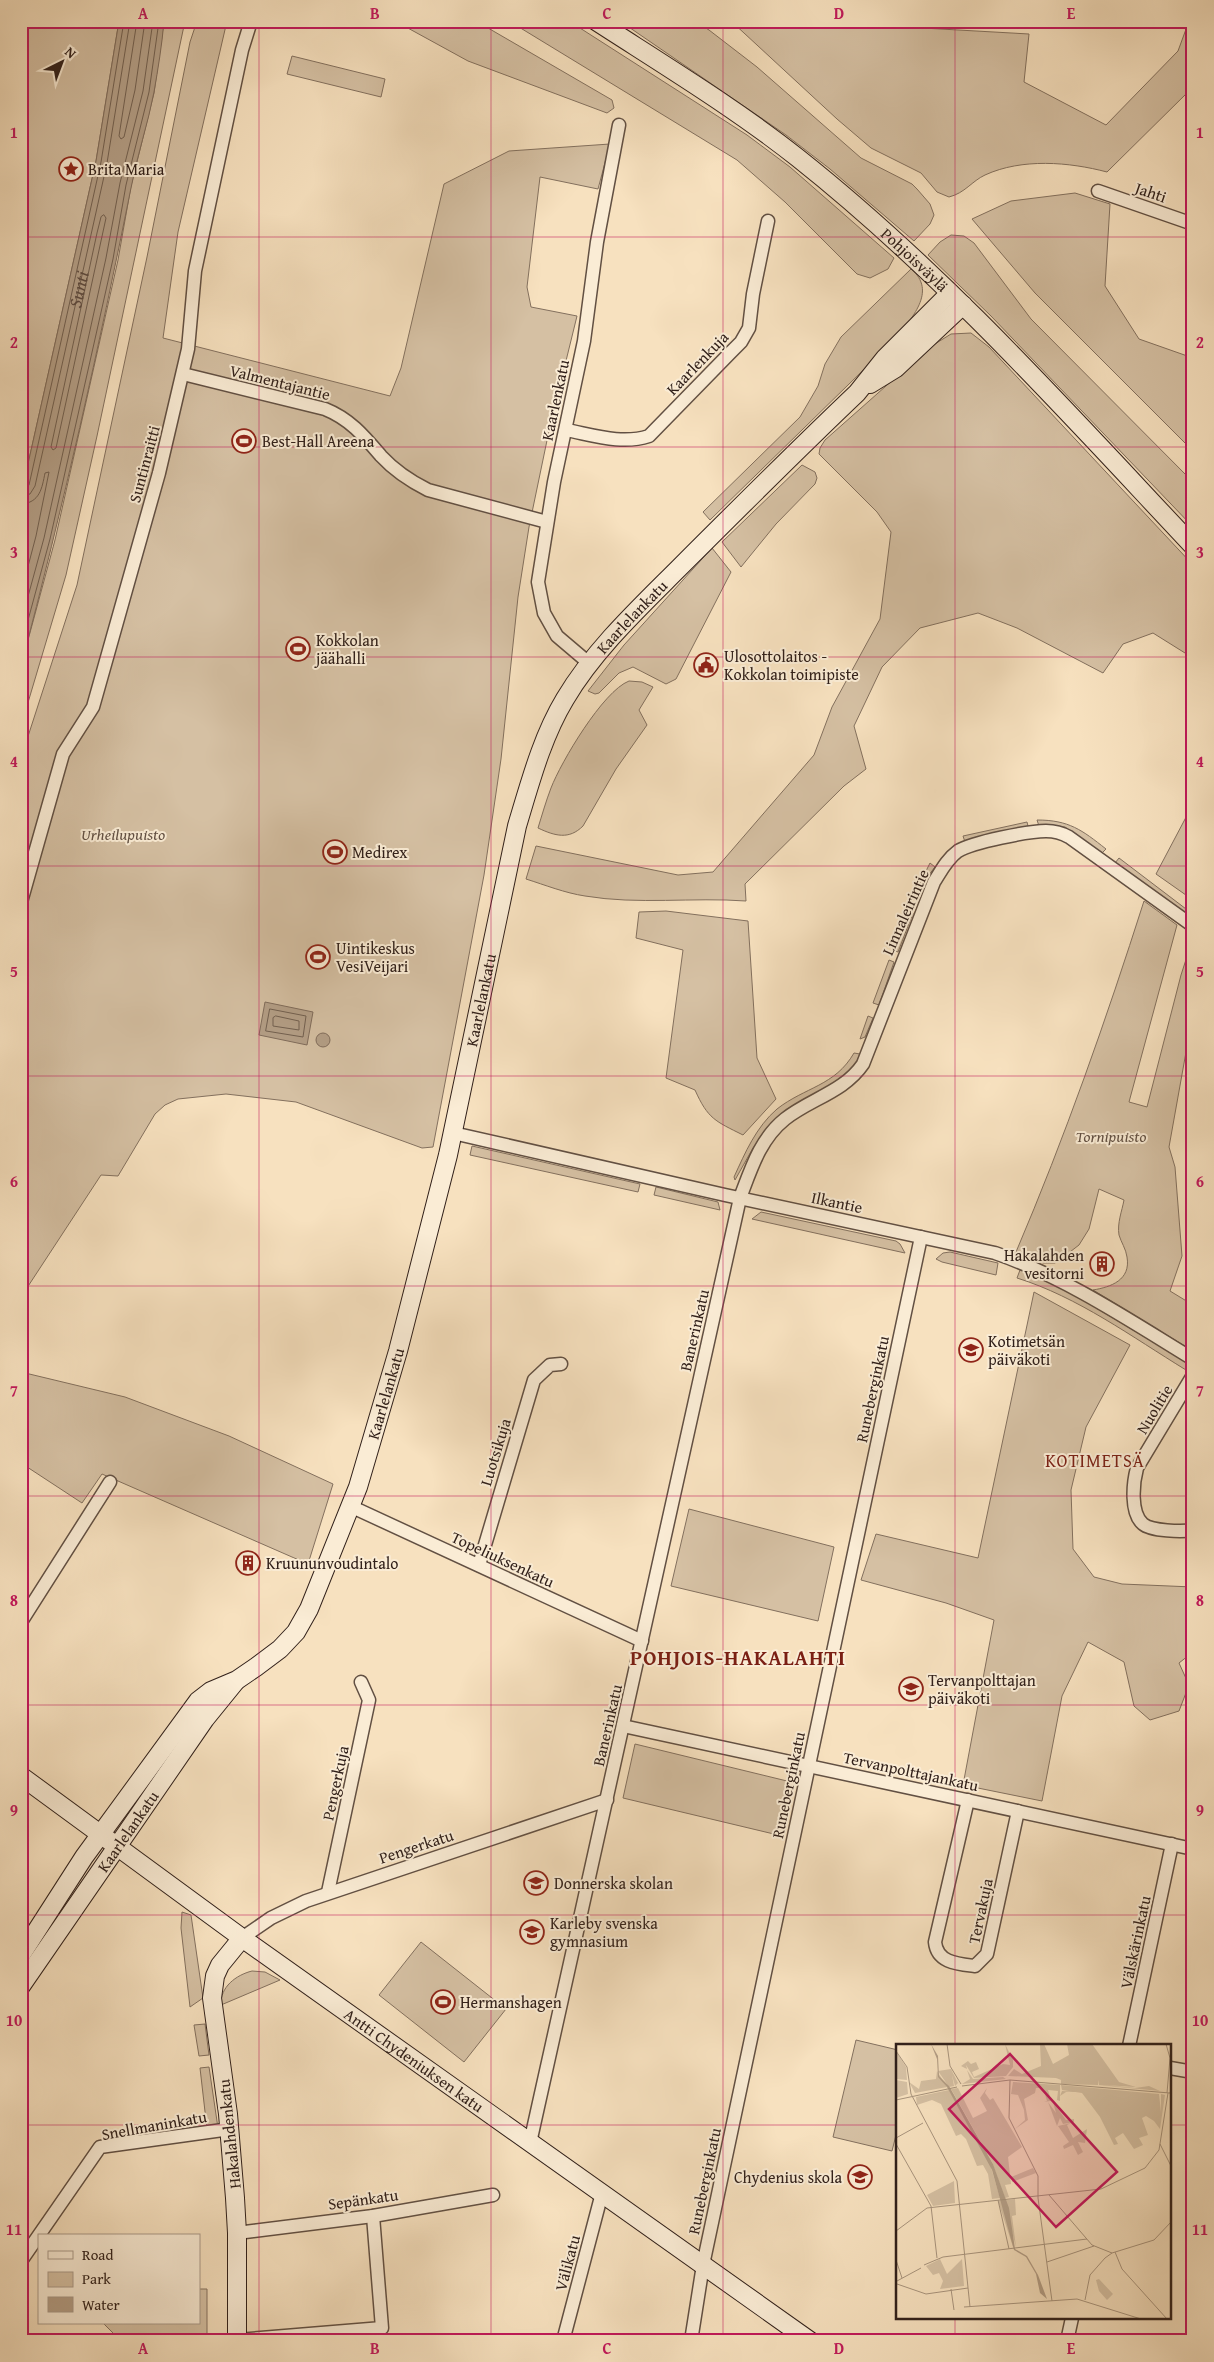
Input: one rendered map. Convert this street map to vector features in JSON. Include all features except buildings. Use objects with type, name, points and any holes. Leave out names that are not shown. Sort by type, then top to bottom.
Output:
[{"type":"main road","name":"Pohjoisväylä","points":[[596,21],[734,111],[798,158],[907,251],[1018,360],[1193,546]]},
{"type":"main road","name":"Kaarlelankatu","points":[[21,1955],[41,1922],[101,1834],[198,1701],[211,1691],[237,1680],[280,1649],[296,1632],[309,1609],[350,1506],[374,1437],[390,1380],[453,1133],[505,879],[531,779],[547,735],[563,700],[590,664],[659,588],[857,393],[896,368],[956,298]]},
{"type":"main road","name":"Kaarlelankatu","points":[[21,1986],[205,1718],[237,1680]]},
{"type":"main road","name":"Antti Chydeniuksen katu","points":[[21,1776],[242,1938],[810,2341]]},
{"type":"main road","name":"Hakalahdenkatu","points":[[237,2340],[237,2232],[230,2129],[212,1988],[220,1965],[242,1938]]},
{"type":"street","name":"Suntinraitti","points":[[21,902],[63,754],[93,707],[159,473],[188,349],[195,271],[242,50],[252,21]]},
{"type":"street","name":"Kaarlenkatu","points":[[590,664],[561,640],[544,613],[538,582],[547,522],[584,341],[597,242],[619,125]]},
{"type":"street","name":"Jahti","points":[[1098,191],[1193,224]]},
{"type":"street","name":"Kaarlenkuja","points":[[566,430],[621,440],[636,440],[648,436],[731,352],[749,328],[753,294],[768,221]]},
{"type":"street","name":"Valmentajantie","points":[[183,374],[312,405],[332,412],[356,427],[381,456],[411,481],[428,490],[547,522]]},
{"type":"street","name":"Linnaleirintie","points":[[740,1198],[759,1151],[777,1125],[786,1117],[850,1079],[862,1064],[934,882],[944,866],[960,850],[975,844],[1034,832],[1057,832],[1084,848],[1193,926]]},
{"type":"street","name":"Ilkantie","points":[[453,1133],[994,1253],[1026,1263],[1059,1279],[1193,1359]]},
{"type":"street","name":"Banerinkatu","points":[[530,2142],[740,1198]]},
{"type":"street","name":"Runeberginkatu","points":[[691,2341],[702,2265],[920,1237]]},
{"type":"street","name":"Luotsikuja","points":[[478,1565],[534,1380],[550,1365],[561,1364]]},
{"type":"street","name":"Nuolitie","points":[[1193,1375],[1137,1468],[1134,1478],[1137,1517],[1144,1526],[1160,1529],[1193,1530]]},
{"type":"street","points":[[21,1622],[110,1482]]},
{"type":"street","name":"Topeliuksenkatu","points":[[350,1506],[642,1641]]},
{"type":"street","name":"Pengerkuja","points":[[328,1892],[369,1700],[361,1682]]},
{"type":"street","name":"Tervanpolttajankatu","points":[[623,1726],[1193,1848]]},
{"type":"street","name":"Pengerkatu","points":[[242,1938],[271,1918],[328,1892],[606,1800]]},
{"type":"street","name":"Tervakuja","points":[[968,1800],[935,1942],[940,1956],[958,1964],[975,1966],[987,1954],[1018,1811]]},
{"type":"street","name":"Välskärinkatu","points":[[1129,2044],[1172,1844]]},
{"type":"street","points":[[1172,2068],[1193,2072]]},
{"type":"street","name":"Snellmaninkatu","points":[[40,2234],[100,2147],[230,2129]]},
{"type":"street","name":"Välikatu","points":[[563,2341],[602,2193]]},
{"type":"street","name":"Sepänkatu","points":[[237,2232],[373,2216],[493,2195]]},
{"type":"street","points":[[237,2340],[382,2328],[373,2216]]},
{"type":"street","name":"Snellmaninkatu","points":[[21,2261],[38,2236]]},
{"type":"street","points":[[1067,2341],[1072,2320]]},
{"type":"green space","points":[[21,21],[119,21],[96,161],[21,495]]},
{"type":"green space","points":[[164,21],[185,21],[66,575],[21,726],[21,666],[55,540],[118,260],[131,186],[154,93]]},
{"type":"green space","name":"Urheilupuisto","points":[[197,21],[227,21],[178,232],[163,338],[390,396],[401,368],[444,184],[509,151],[610,144],[598,189],[540,177],[527,287],[531,307],[577,316],[550,426],[529,527],[518,597],[501,759],[484,875],[433,1147],[422,1148],[296,1102],[226,1094],[178,1099],[165,1105],[155,1114],[118,1176],[101,1175],[21,1297],[21,758],[77,585],[147,257],[190,42]]},
{"type":"green space","points":[[395,21],[476,21],[612,100],[614,108],[607,113],[468,61]]},
{"type":"green space","points":[[509,21],[569,21],[747,135],[790,167],[894,258],[888,269],[870,278],[857,274],[785,202],[737,160]]},
{"type":"green space","points":[[620,21],[695,21],[709,30],[757,67],[861,158],[912,184],[930,204],[934,215],[930,224],[914,241],[830,169],[786,135]]},
{"type":"green space","points":[[731,21],[896,21],[905,27],[1029,34],[1024,82],[1106,125],[1178,51],[1189,21],[1193,21],[1193,83],[1189,91],[1107,172],[1077,166],[1046,163],[1014,166],[985,175],[960,193],[949,197],[937,192],[921,173],[871,148]]},
{"type":"green space","points":[[292,56],[385,79],[381,97],[287,74]]},
{"type":"green space","points":[[1075,193],[1110,204],[1105,286],[1139,339],[1193,358],[1193,451],[1035,293],[972,219],[1011,201]]},
{"type":"green space","points":[[951,235],[964,236],[974,243],[1031,319],[1193,482],[1193,527],[991,316],[928,255],[940,242]]},
{"type":"green space","points":[[911,269],[919,278],[922,286],[922,296],[914,314],[895,339],[710,520],[703,512],[800,417],[818,386],[825,364],[841,337]]},
{"type":"green space","points":[[971,333],[989,347],[1193,565],[1193,658],[1153,633],[1123,644],[1103,673],[1017,628],[978,613],[920,628],[882,667],[854,726],[866,769],[844,786],[745,884],[746,901],[605,899],[570,893],[526,879],[536,846],[678,875],[713,872],[814,755],[832,707],[880,619],[891,532],[877,512],[819,454],[820,448],[825,440],[930,347],[951,334]]},
{"type":"green space","points":[[802,465],[815,472],[817,478],[815,484],[776,524],[741,567],[722,542]]},
{"type":"green space","points":[[712,548],[731,572],[676,679],[666,684],[633,667],[619,673],[599,693],[595,694],[588,691],[624,645]]},
{"type":"green space","points":[[629,681],[642,682],[653,687],[639,710],[647,725],[616,769],[583,826],[567,835],[556,835],[538,828],[556,776],[573,745],[607,698]]},
{"type":"green space","points":[[1193,804],[1193,900],[1156,874]]},
{"type":"green space","points":[[1037,820],[1067,824],[1090,836],[1106,849],[1102,853],[1065,827],[1039,826]]},
{"type":"green space","points":[[1027,822],[1028,826],[965,842],[963,836]]},
{"type":"green space","points":[[1119,858],[1190,912],[1186,917],[1115,863]]},
{"type":"green space","points":[[930,863],[935,867],[928,876],[919,898],[912,899]]},
{"type":"green space","name":"Tornipuisto","points":[[1144,901],[1177,925],[1129,1102],[1147,1107],[1181,975],[1193,938],[1193,1013],[1169,1147],[1175,1167],[1182,1256],[1170,1291],[1193,1305],[1193,1351],[1093,1290],[1113,1284],[1123,1277],[1126,1271],[1126,1251],[1119,1235],[1119,1222],[1124,1200],[1099,1189],[1089,1229],[1079,1245],[1055,1263],[1043,1263],[1016,1252],[1084,1078]]},
{"type":"green space","points":[[666,911],[748,921],[757,1058],[776,1099],[743,1135],[713,1118],[704,1107],[695,1090],[666,1078],[683,950],[636,938],[639,912]]},
{"type":"green space","points":[[907,911],[913,913],[898,952],[892,950]]},
{"type":"green space","points":[[889,960],[894,962],[879,1005],[873,1003]]},
{"type":"green space","points":[[868,1016],[873,1018],[865,1037],[860,1039]]},
{"type":"green space","points":[[854,1053],[860,1054],[855,1066],[838,1081],[782,1113],[753,1148],[735,1180],[734,1177],[747,1150],[757,1132],[770,1116],[788,1102],[838,1073]]},
{"type":"green space","points":[[472,1146],[640,1184],[638,1192],[470,1155]]},
{"type":"green space","points":[[656,1187],[718,1202],[720,1210],[654,1195]]},
{"type":"green space","points":[[761,1212],[896,1241],[905,1253],[752,1219]]},
{"type":"green space","points":[[950,1252],[998,1263],[996,1275],[936,1259],[943,1253]]},
{"type":"green space","points":[[1020,1270],[1039,1276],[1068,1291],[1188,1363],[1186,1370],[1083,1307],[1040,1286],[1017,1278]]},
{"type":"green space","points":[[1034,1292],[1130,1345],[1086,1427],[1071,1490],[1073,1549],[1094,1577],[1122,1584],[1193,1587],[1193,1652],[1179,1663],[1189,1685],[1179,1711],[1150,1720],[1134,1706],[1124,1662],[1088,1642],[1062,1696],[1042,1801],[963,1785],[994,1620],[946,1603],[861,1580],[876,1534],[978,1558]]},
{"type":"green space","points":[[21,1372],[125,1397],[229,1436],[333,1484],[308,1564],[102,1474],[82,1503],[21,1463]]},
{"type":"green space","points":[[689,1509],[834,1547],[818,1621],[671,1586]]},
{"type":"green space","points":[[635,1744],[787,1781],[778,1835],[623,1798]]},
{"type":"green space","points":[[182,1912],[191,1915],[203,1998],[190,2007],[181,1928]]},
{"type":"green space","name":"Hermanshagen","points":[[421,1942],[506,2009],[464,2062],[379,1995]]},
{"type":"green space","points":[[252,1971],[265,1972],[280,1980],[221,2005],[221,1999],[226,1987],[240,1975]]},
{"type":"green space","points":[[205,2024],[209,2055],[199,2056],[194,2025]]},
{"type":"green space","points":[[856,2040],[896,2050],[896,2135],[892,2151],[833,2137]]},
{"type":"green space","points":[[209,2067],[218,2128],[207,2129],[200,2068]]},
{"type":"green space","points":[[200,2289],[207,2289],[207,2341],[121,2341],[104,2324],[200,2324]]},
{"type":"water","name":"Sunti","points":[[119,21],[164,21],[160,57],[152,104],[133,176],[80,427],[21,666],[21,495],[96,161]]},
{"type":"water","points":[[265,1002],[313,1012],[307,1045],[259,1035]]},
{"type":"water","points":[[320,1033],[326,1033],[330,1040],[326,1047],[320,1047],[316,1043],[316,1037]]},
{"type":"place","name":"Brita Maria","points":[[71,169]]},
{"type":"place","name":"Best‑Hall Areena","points":[[244,441]]},
{"type":"place","name":"Kokkolan jäähalli","points":[[298,649]]},
{"type":"place","name":"Ulosottolaitos - Kokkolan toimipiste","points":[[706,665]]},
{"type":"place","name":"Medirex","points":[[335,852]]},
{"type":"place","name":"Uintikeskus VesiVeijari","points":[[318,957]]},
{"type":"place","name":"Hakalahden vesitorni","points":[[1102,1264]]},
{"type":"place","name":"Kotimetsän päiväkoti","points":[[971,1350]]},
{"type":"place","name":"Kruununvoudintalo","points":[[248,1563]]},
{"type":"place","name":"Tervanpolttajan päiväkoti","points":[[911,1689]]},
{"type":"place","name":"Donnerska skolan","points":[[536,1883]]},
{"type":"place","name":"Karleby svenska gymnasium","points":[[532,1932]]},
{"type":"place","name":"Hermanshagen","points":[[443,2002]]},
{"type":"place","name":"Chydenius skola","points":[[860,2177]]},
{"type":"district","name":"KOTIMETSÄ","points":[[1095,1461]]},
{"type":"district","name":"POHJOIS-HAKALAHTI","points":[[738,1658]]}]
